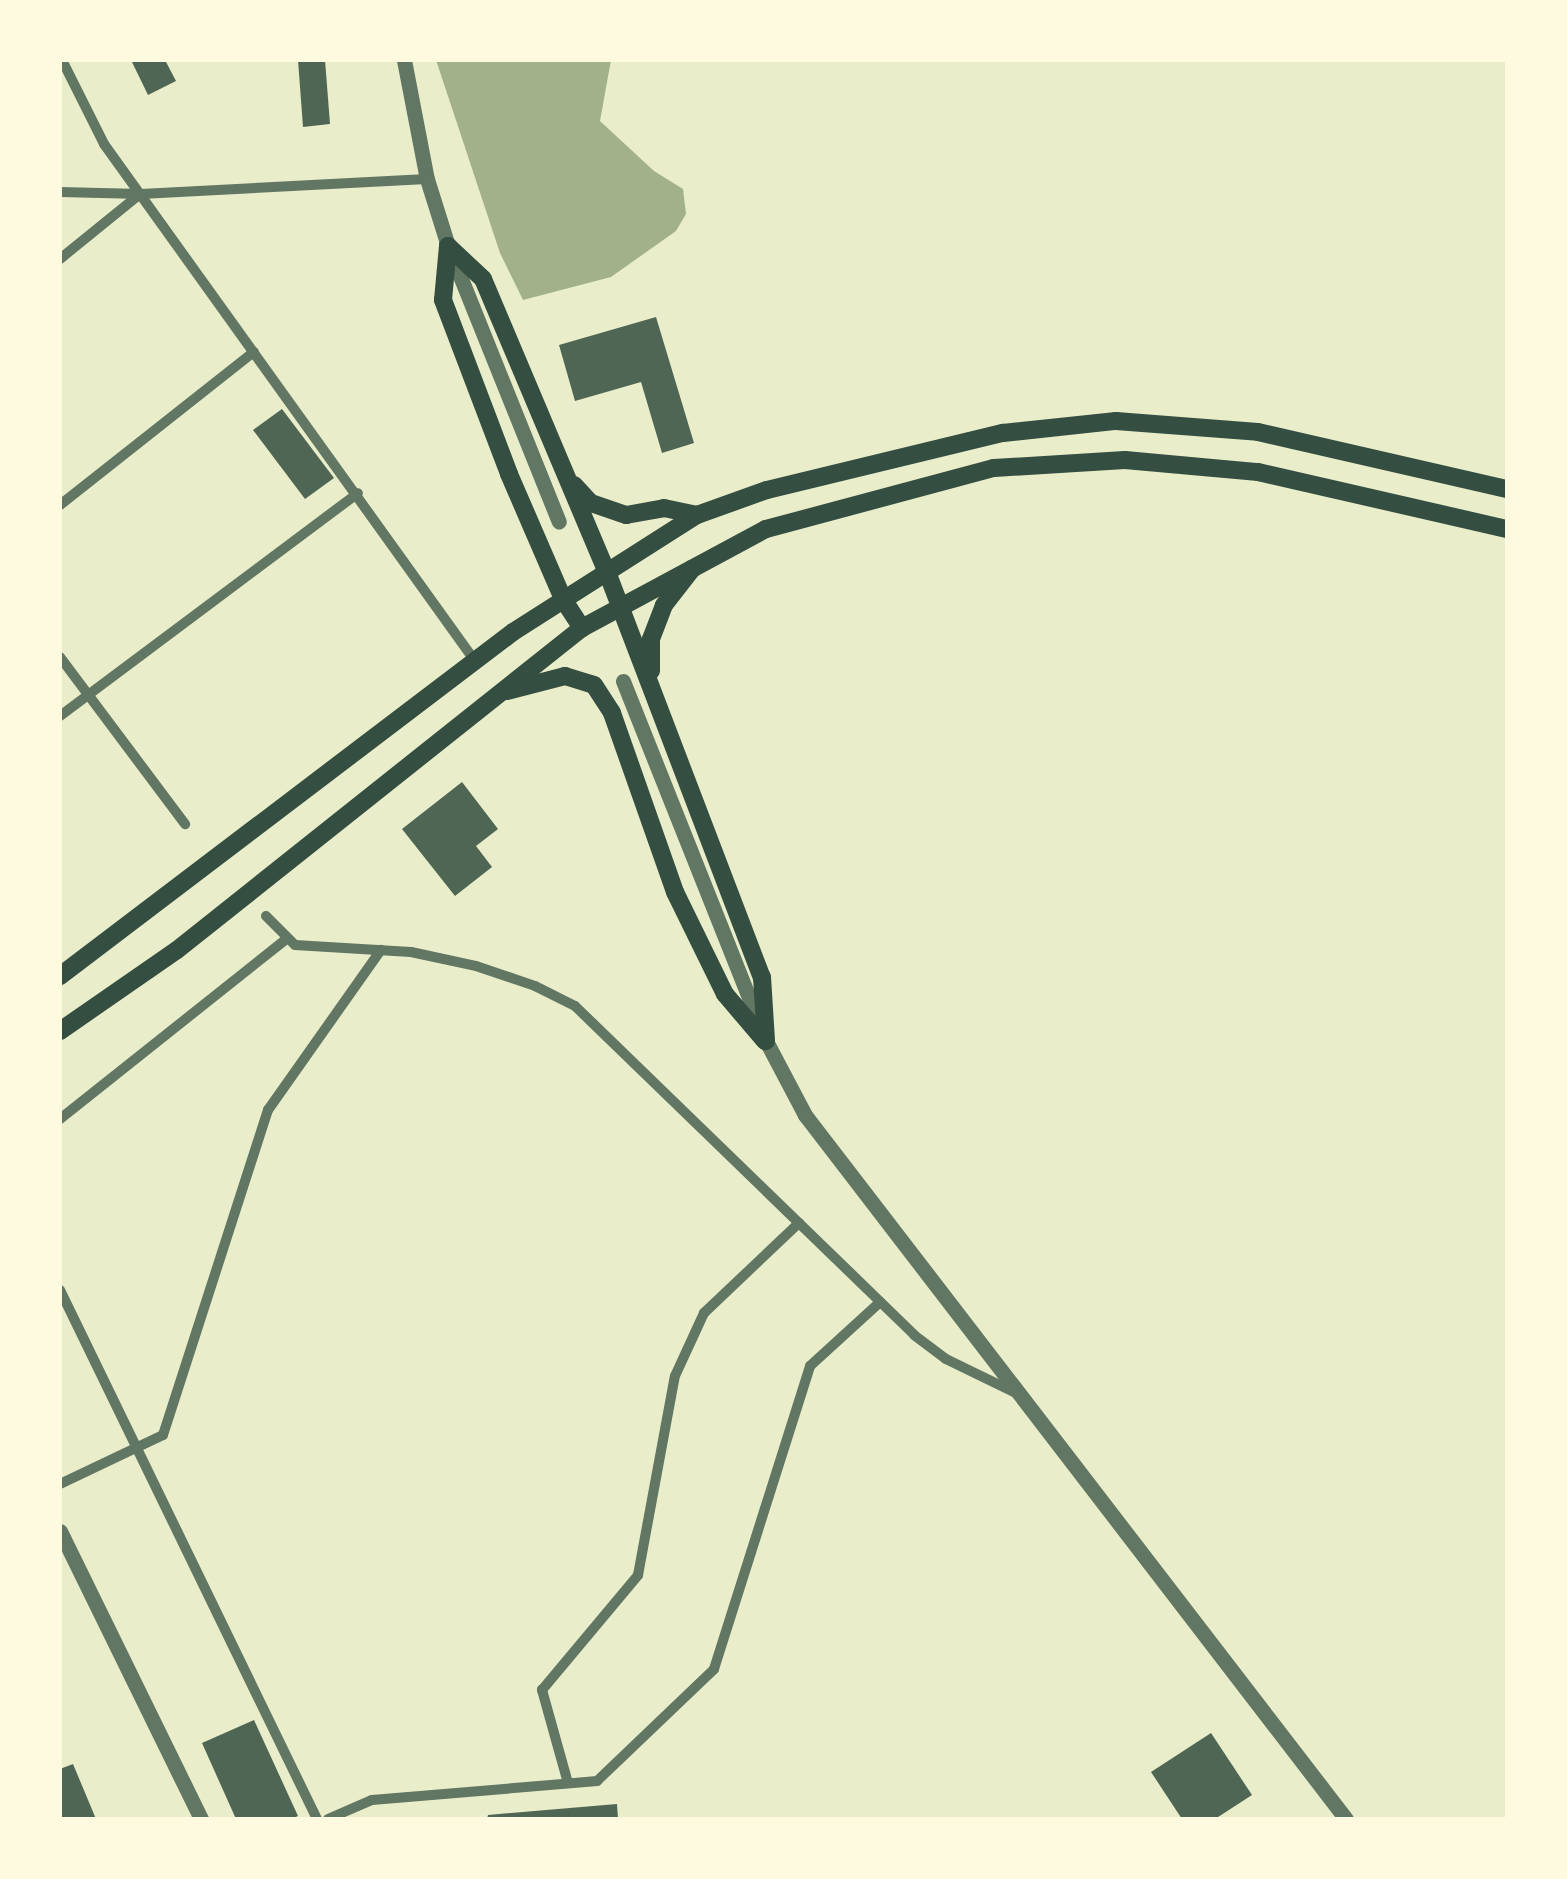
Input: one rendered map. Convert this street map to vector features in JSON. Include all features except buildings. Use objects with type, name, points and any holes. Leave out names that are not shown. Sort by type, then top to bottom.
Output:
[{"type":"main road","points":[[448,246],[483,280],[620,604],[762,977],[766,1041]]},
{"type":"main road","points":[[448,246],[444,300],[563,599],[582,628]]},
{"type":"main road","points":[[60,976],[563,599],[698,515],[768,490],[1003,433],[1116,421],[1258,432],[1507,488]]},
{"type":"main road","points":[[60,1031],[177,950],[582,628],[698,562],[766,529],[994,468],[1124,460],[1258,472],[1507,529]]},
{"type":"main road","points":[[564,474],[591,502],[626,515],[664,508],[698,515]]},
{"type":"main road","points":[[650,681],[651,638],[664,605],[698,562]]},
{"type":"main road","points":[[499,693],[565,676],[594,685],[612,712],[676,892],[725,994],[766,1041]]},
{"type":"street","points":[[62,60],[104,144],[358,493],[475,662]]},
{"type":"street","points":[[404,60],[427,179],[448,246],[559,522]]},
{"type":"street","points":[[60,192],[141,194],[427,179]]},
{"type":"street","points":[[60,258],[141,194]]},
{"type":"street","points":[[60,505],[254,352]]},
{"type":"street","points":[[60,716],[358,493]]},
{"type":"street","points":[[60,657],[185,824]]},
{"type":"street","points":[[623,681],[766,1041],[805,1115],[1346,1819]]},
{"type":"street","points":[[266,916],[295,945],[381,950],[476,966],[535,986],[575,1006],[880,1302],[946,1359],[1018,1395]]},
{"type":"street","points":[[60,1119],[286,940]]},
{"type":"street","points":[[60,1484],[163,1434],[268,1110],[381,950]]},
{"type":"street","points":[[568,1783],[542,1690],[638,1574],[675,1376],[704,1314],[799,1223]]},
{"type":"street","points":[[60,1290],[317,1819]]},
{"type":"street","points":[[328,1819],[372,1800],[598,1781],[714,1669],[810,1366],[880,1302]]},
{"type":"street","points":[[60,1531],[201,1819]]},
{"type":"shaded area","points":[[436,60],[611,60],[600,121],[654,171],[683,189],[686,214],[676,231],[611,277],[523,300],[500,253]]}]
